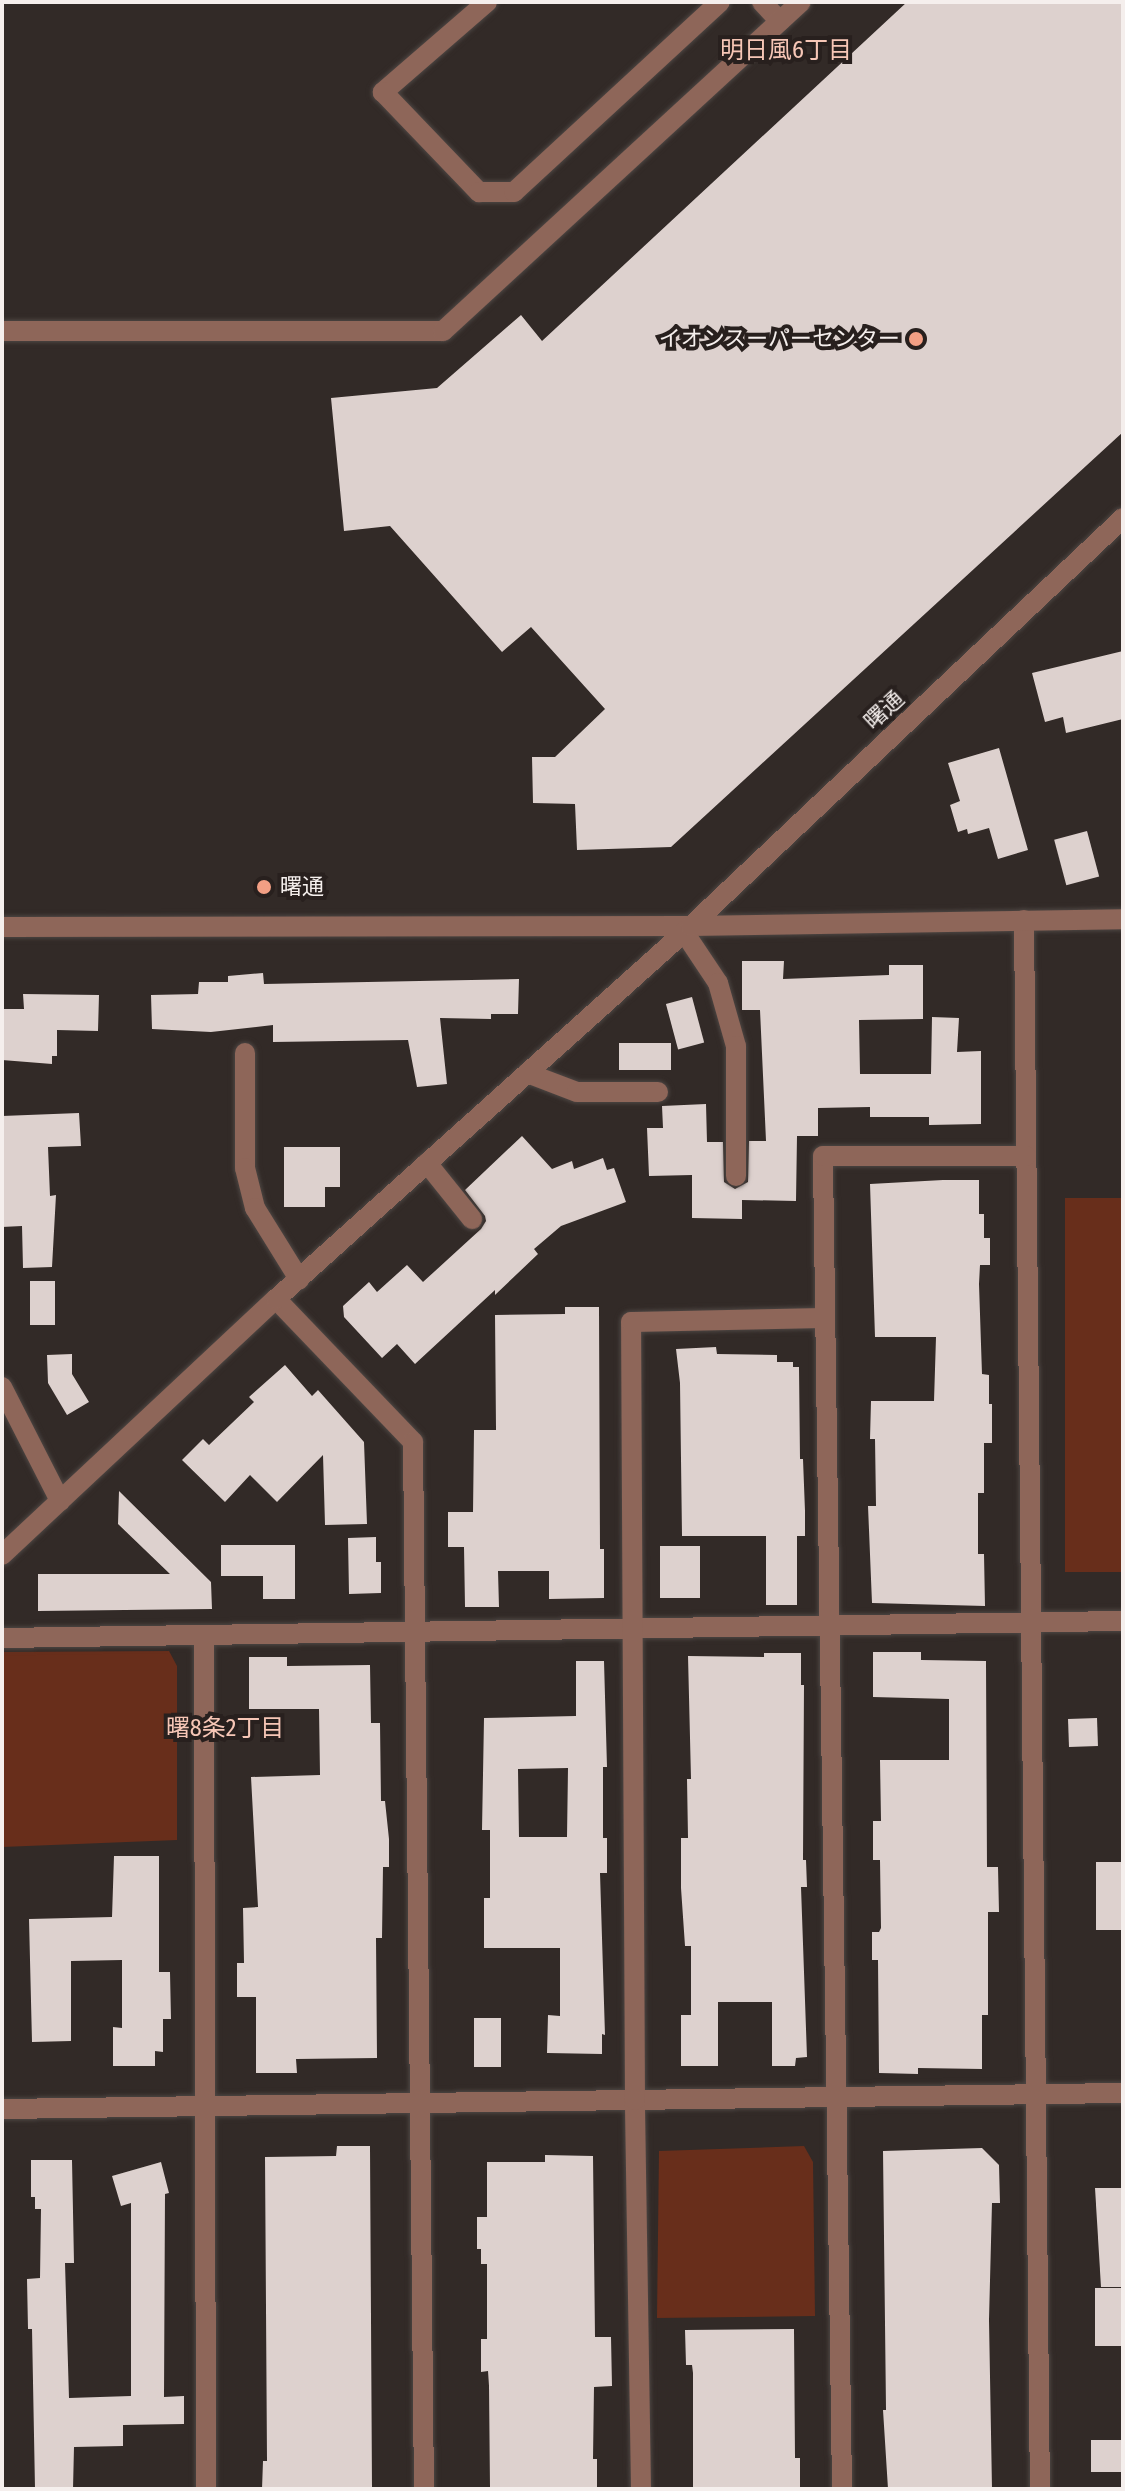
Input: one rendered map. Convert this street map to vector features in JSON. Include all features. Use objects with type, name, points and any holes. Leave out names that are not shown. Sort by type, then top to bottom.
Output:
[{"type":"street","points":[[487,2],[383,92],[479,192],[514,192],[720,2]]},
{"type":"street","points":[[762,2],[780,21]]},
{"type":"street","points":[[2,331],[443,331],[801,2]]},
{"type":"street","name":"曙通","points":[[2,1555],[276,1299],[687,929],[1123,518]]},
{"type":"street","points":[[2,927],[687,929],[1123,919]]},
{"type":"street","points":[[1024,920],[1040,2489]]},
{"type":"street","points":[[687,929],[718,983],[736,1046],[736,1176]]},
{"type":"street","points":[[245,1053],[245,1168],[251,1195],[255,1208],[299,1279]]},
{"type":"street","points":[[527,1073],[577,1092],[658,1092]]},
{"type":"street","points":[[842,2489],[823,1156],[1026,1156]]},
{"type":"street","points":[[427,1163],[472,1219]]},
{"type":"street","points":[[276,1299],[413,1442],[424,2489]]},
{"type":"street","points":[[641,2489],[635,2100],[631,1322],[825,1318]]},
{"type":"street","points":[[2,1387],[60,1501]]},
{"type":"street","points":[[2,1638],[1123,1621]]},
{"type":"street","points":[[204,1636],[206,2489]]},
{"type":"street","points":[[2,2109],[1123,2093]]},
{"type":"shaded area","points":[[1065,1198],[1123,1198],[1123,1572],[1065,1572]]},
{"type":"shaded area","points":[[169,1651],[177,1666],[177,1840],[2,1847],[2,1652]]},
{"type":"shaded area","points":[[804,2146],[813,2162],[815,2316],[657,2318],[659,2151]]},
{"type":"building","points":[[907,2],[1123,2],[1123,432],[671,847],[577,850],[575,804],[533,803],[532,757],[555,757],[605,709],[531,627],[502,652],[390,526],[344,531],[331,398],[437,388],[521,315],[542,341]]},
{"type":"building","points":[[1123,651],[1123,719],[1066,733],[1063,717],[1045,722],[1032,673]]},
{"type":"building","points":[[999,748],[1028,850],[998,859],[989,828],[968,834],[967,829],[958,832],[950,805],[960,801],[948,763]]},
{"type":"building","points":[[1087,831],[1099,876],[1066,885],[1054,840]]},
{"type":"building","points":[[742,961],[784,961],[783,979],[889,975],[889,965],[923,965],[923,1019],[859,1020],[860,1074],[931,1074],[932,1017],[959,1018],[957,1052],[981,1051],[981,1124],[929,1125],[929,1117],[870,1117],[870,1107],[818,1108],[818,1136],[797,1136],[796,1201],[742,1200],[742,1219],[692,1218],[692,1175],[649,1176],[647,1128],[663,1128],[662,1106],[706,1104],[707,1142],[723,1142],[724,1182],[735,1189],[748,1182],[749,1141],[766,1141],[760,1010],[742,1010]]},
{"type":"building","points":[[263,973],[264,984],[519,979],[518,1014],[491,1014],[491,1019],[440,1018],[447,1084],[417,1087],[408,1040],[273,1042],[273,1025],[211,1032],[152,1029],[151,995],[198,994],[199,982],[228,982],[228,976]]},
{"type":"building","points":[[23,994],[99,995],[98,1031],[57,1030],[57,1056],[52,1056],[52,1064],[2,1060],[2,1009],[24,1009]]},
{"type":"building","points":[[692,997],[704,1042],[678,1049],[666,1004]]},
{"type":"building","points":[[619,1043],[671,1043],[671,1070],[619,1070]]},
{"type":"building","points":[[79,1113],[81,1146],[48,1147],[50,1196],[56,1195],[52,1267],[23,1268],[22,1226],[2,1227],[2,1116]]},
{"type":"building","points":[[522,1136],[552,1169],[572,1161],[574,1169],[603,1158],[607,1170],[614,1168],[626,1202],[561,1226],[534,1249],[538,1254],[495,1295],[495,1290],[415,1364],[397,1344],[382,1358],[344,1317],[343,1306],[369,1282],[377,1292],[407,1265],[423,1282],[481,1229],[486,1221],[485,1216],[465,1190]]},
{"type":"building","points":[[284,1147],[340,1147],[340,1187],[325,1187],[325,1207],[284,1207]]},
{"type":"building","points":[[979,1180],[979,1214],[984,1214],[984,1238],[990,1238],[990,1265],[980,1265],[979,1284],[982,1374],[989,1375],[989,1404],[992,1404],[992,1443],[984,1443],[984,1493],[978,1493],[978,1554],[984,1554],[985,1606],[872,1603],[868,1506],[876,1506],[875,1439],[870,1439],[871,1401],[934,1401],[936,1337],[875,1337],[870,1184]]},
{"type":"building","points":[[30,1281],[55,1281],[55,1325],[30,1325]]},
{"type":"building","points":[[565,1307],[599,1307],[600,1549],[604,1549],[604,1598],[549,1599],[549,1571],[498,1571],[499,1607],[465,1607],[464,1547],[448,1547],[448,1512],[473,1512],[474,1430],[496,1430],[495,1315],[565,1314]]},
{"type":"building","points":[[716,1347],[717,1354],[777,1355],[777,1362],[793,1362],[793,1367],[799,1367],[805,1536],[797,1536],[797,1605],[766,1605],[766,1536],[682,1536],[680,1383],[676,1349]]},
{"type":"building","points":[[72,1354],[72,1374],[89,1402],[67,1415],[48,1383],[47,1355]]},
{"type":"building","points":[[285,1365],[312,1396],[318,1390],[364,1442],[367,1524],[325,1525],[323,1455],[277,1502],[250,1475],[225,1502],[182,1460],[203,1439],[209,1445],[254,1402],[249,1397]]},
{"type":"building","points":[[119,1491],[211,1582],[212,1609],[38,1611],[38,1574],[170,1574],[118,1524]]},
{"type":"building","points":[[376,1537],[376,1562],[381,1562],[381,1593],[349,1594],[348,1538]]},
{"type":"building","points":[[221,1545],[295,1545],[295,1599],[263,1599],[263,1576],[221,1576]]},
{"type":"building","points":[[660,1546],[700,1546],[700,1598],[660,1598]]},
{"type":"building","points":[[873,1652],[921,1652],[921,1660],[986,1661],[987,1867],[998,1867],[999,1912],[988,1912],[988,2015],[982,2015],[982,2069],[918,2068],[918,2074],[879,2073],[878,1960],[872,1960],[872,1932],[879,1932],[881,1928],[880,1860],[873,1860],[873,1821],[881,1821],[880,1760],[949,1760],[949,1699],[873,1697]]},
{"type":"building","points":[[764,1653],[801,1653],[801,1685],[804,1685],[803,1860],[806,1860],[807,1887],[801,1887],[807,2057],[796,2058],[795,2066],[772,2066],[772,2002],[718,2002],[718,2066],[681,2066],[681,2015],[691,2015],[691,1946],[685,1946],[681,1888],[681,1838],[688,1838],[687,1779],[691,1779],[688,1656],[764,1657]]},
{"type":"building","points":[[249,1657],[287,1657],[287,1666],[370,1665],[371,1723],[380,1723],[381,1801],[385,1801],[389,1839],[389,1867],[383,1867],[382,1938],[376,1938],[377,2058],[296,2059],[297,2073],[256,2073],[256,1997],[237,1997],[237,1963],[244,1963],[243,1908],[258,1907],[251,1777],[320,1775],[319,1709],[249,1709]]},
{"type":"building","points":[[576,1661],[604,1661],[607,1767],[603,1767],[603,1838],[607,1838],[607,1873],[600,1873],[605,2035],[602,2034],[602,2054],[547,2053],[548,2015],[560,2016],[560,1948],[484,1948],[484,1898],[490,1898],[490,1830],[482,1830],[484,1718],[576,1716]],"holes":[[[568,1768],[567,1837],[519,1837],[518,1769]]]},
{"type":"building","points":[[1097,1718],[1098,1746],[1069,1747],[1068,1719]]},
{"type":"building","points":[[114,1856],[159,1856],[159,1972],[170,1972],[171,2019],[163,2019],[163,2052],[155,2051],[155,2066],[113,2066],[113,2027],[122,2028],[122,1960],[71,1961],[71,2041],[32,2042],[29,1919],[112,1917]]},
{"type":"building","points":[[1096,1862],[1123,1862],[1123,1930],[1096,1930]]},
{"type":"building","points":[[474,2018],[501,2018],[501,2067],[474,2067]]},
{"type":"building","points":[[337,2146],[370,2146],[372,2489],[262,2489],[263,2461],[267,2461],[265,2157],[336,2156]]},
{"type":"building","points":[[982,2148],[999,2165],[1000,2203],[992,2203],[989,2320],[992,2489],[888,2489],[883,2410],[886,2410],[883,2151]]},
{"type":"building","points":[[545,2155],[593,2156],[595,2337],[611,2337],[612,2386],[594,2387],[593,2459],[597,2459],[597,2489],[490,2489],[488,2371],[481,2372],[481,2339],[487,2339],[487,2264],[481,2264],[481,2249],[477,2249],[477,2217],[487,2217],[487,2162],[545,2162]]},
{"type":"building","points":[[31,2160],[72,2160],[74,2263],[65,2263],[69,2398],[131,2396],[131,2203],[121,2206],[112,2176],[161,2162],[169,2193],[165,2194],[164,2397],[184,2396],[184,2424],[123,2425],[123,2446],[74,2447],[73,2489],[35,2489],[32,2329],[28,2329],[27,2279],[40,2278],[41,2209],[35,2209],[35,2197],[31,2197]]},
{"type":"building","points":[[1095,2188],[1123,2188],[1123,2287],[1101,2287]]},
{"type":"building","points":[[1095,2288],[1123,2288],[1123,2346],[1095,2346]]},
{"type":"building","points":[[794,2329],[795,2458],[800,2458],[800,2489],[693,2489],[693,2373],[692,2365],[686,2365],[685,2330]]},
{"type":"building","points":[[1091,2440],[1123,2440],[1123,2472],[1091,2472]]},
{"type":"place","name":"イオンスーパーセンター","points":[[916,339]]},
{"type":"place","name":"曙通","points":[[264,887]]},
{"type":"district","name":"明日風6丁目","points":[[786,51]]},
{"type":"district","name":"曙8条2丁目","points":[[225,1729]]}]
